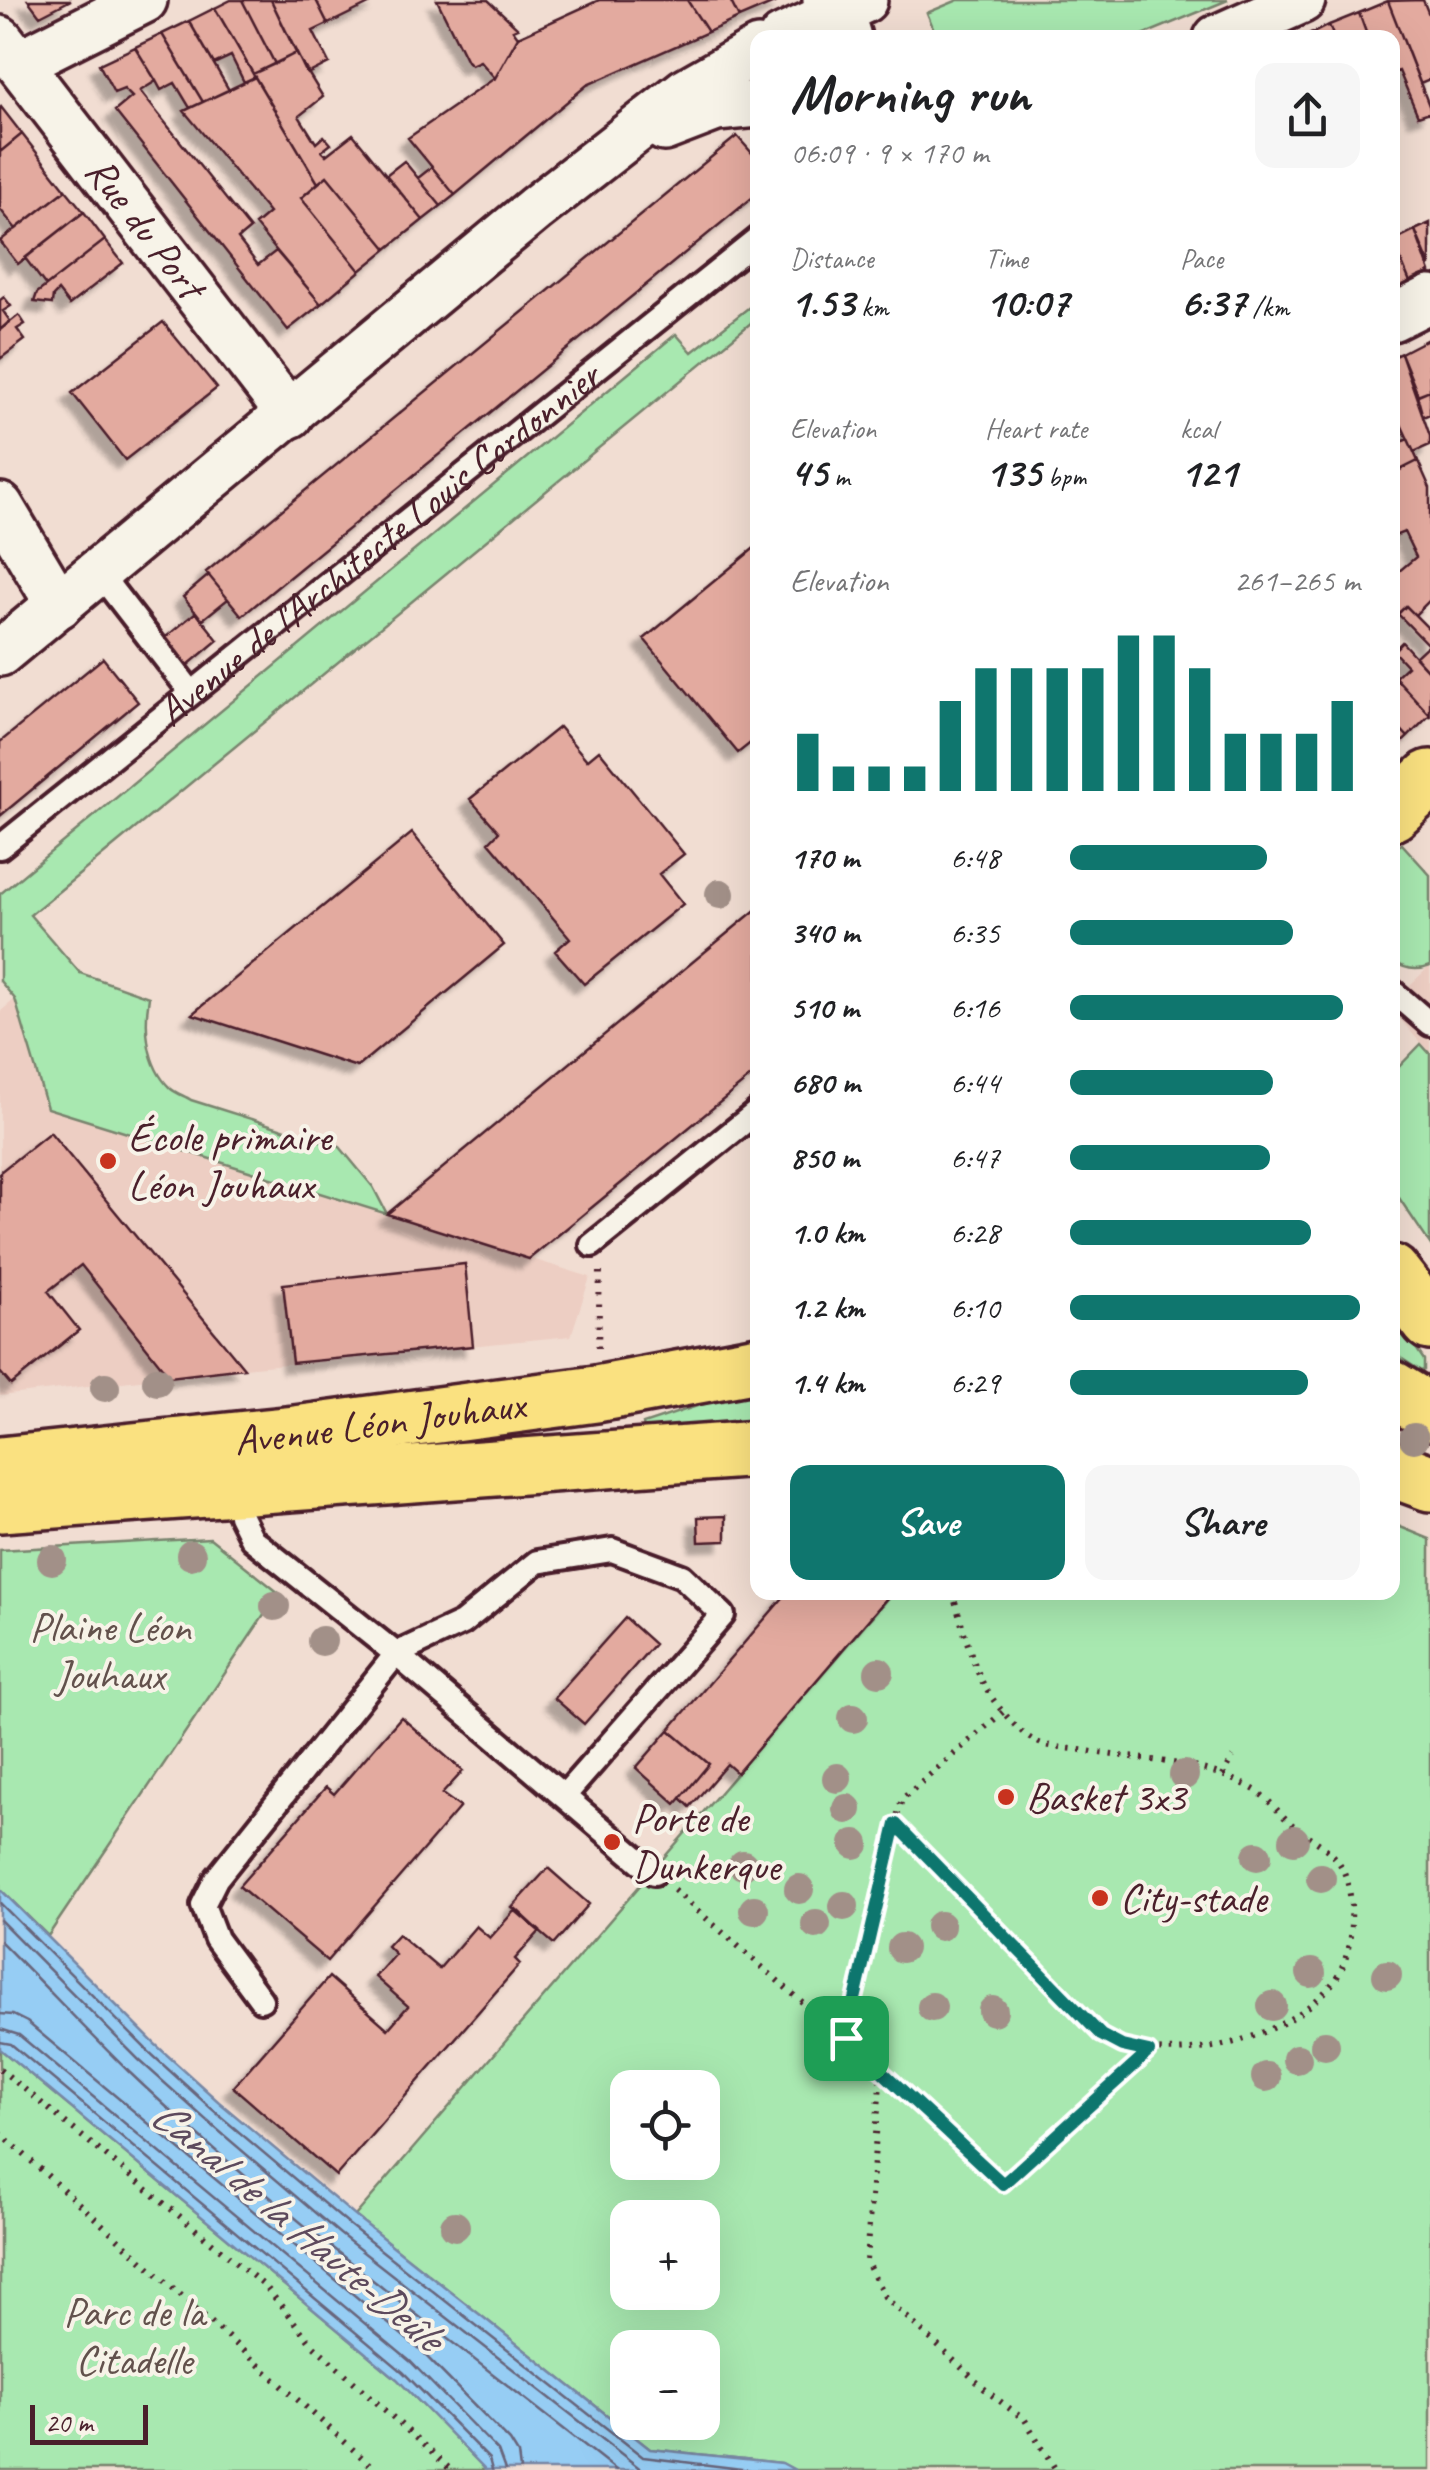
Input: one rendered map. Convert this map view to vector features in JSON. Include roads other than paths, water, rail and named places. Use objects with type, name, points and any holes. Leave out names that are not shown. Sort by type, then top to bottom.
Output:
[{"type":"main road","points":[[1400,806],[1430,778]]},
{"type":"main road","points":[[1400,1283],[1430,1322]]},
{"type":"main road","name":"Avenue Léon Jouhaux","points":[[0,1504],[228,1465],[750,1365]]},
{"type":"main road","points":[[1400,1394],[1430,1412]]},
{"type":"main road","name":"Avenue Léon Jouhaux","points":[[0,1465],[228,1465],[750,1450]]},
{"type":"main road","points":[[1400,1473],[1430,1483]]},
{"type":"street","points":[[10,51],[144,0]]},
{"type":"street","points":[[1236,30],[1302,0]]},
{"type":"street","points":[[801,30],[843,12]]},
{"type":"street","name":"Rue du Port","points":[[10,51],[290,415]]},
{"type":"street","points":[[0,653],[595,163],[686,91],[750,55]]},
{"type":"street","points":[[595,163],[701,112],[750,105]]},
{"type":"street","points":[[1400,314],[1430,299]]},
{"type":"street","points":[[0,506],[59,605]]},
{"type":"lane","name":"Avenue de l'Architecte Louis Cordonnier","points":[[0,847],[750,245]]},
{"type":"lane","points":[[99,573],[191,692]]},
{"type":"lane","points":[[1400,1002],[1430,1024]]},
{"type":"lane","points":[[596,1254],[750,1117]]},
{"type":"lane","points":[[228,1465],[240,1515],[252,1538],[396,1654],[654,1873]]},
{"type":"lane","points":[[261,2000],[216,1939],[202,1905],[216,1879],[396,1654],[462,1623],[537,1562],[612,1550],[682,1576],[722,1616],[564,1796]]},
{"type":"water","name":"Canal de la Haute-Deûle","points":[[0,1889],[155,2044],[219,2102],[355,2216],[610,2417],[610,2440],[639,2440],[650,2449],[782,2463],[795,2470],[486,2470],[397,2379],[0,2049]]},
{"type":"place","name":"École primaire Léon Jouhaux","points":[[108,1161]]},
{"type":"place","name":"Basket 3x3","points":[[1006,1797]]},
{"type":"place","name":"Porte de Dunkerque","points":[[612,1842]]},
{"type":"place","name":"City-stade","points":[[1100,1898]]},
{"type":"park label","name":"Plaine Léon Jouhaux","points":[[110,1651]]},
{"type":"park label","name":"Parc de la Citadelle","points":[[134,2336]]}]
